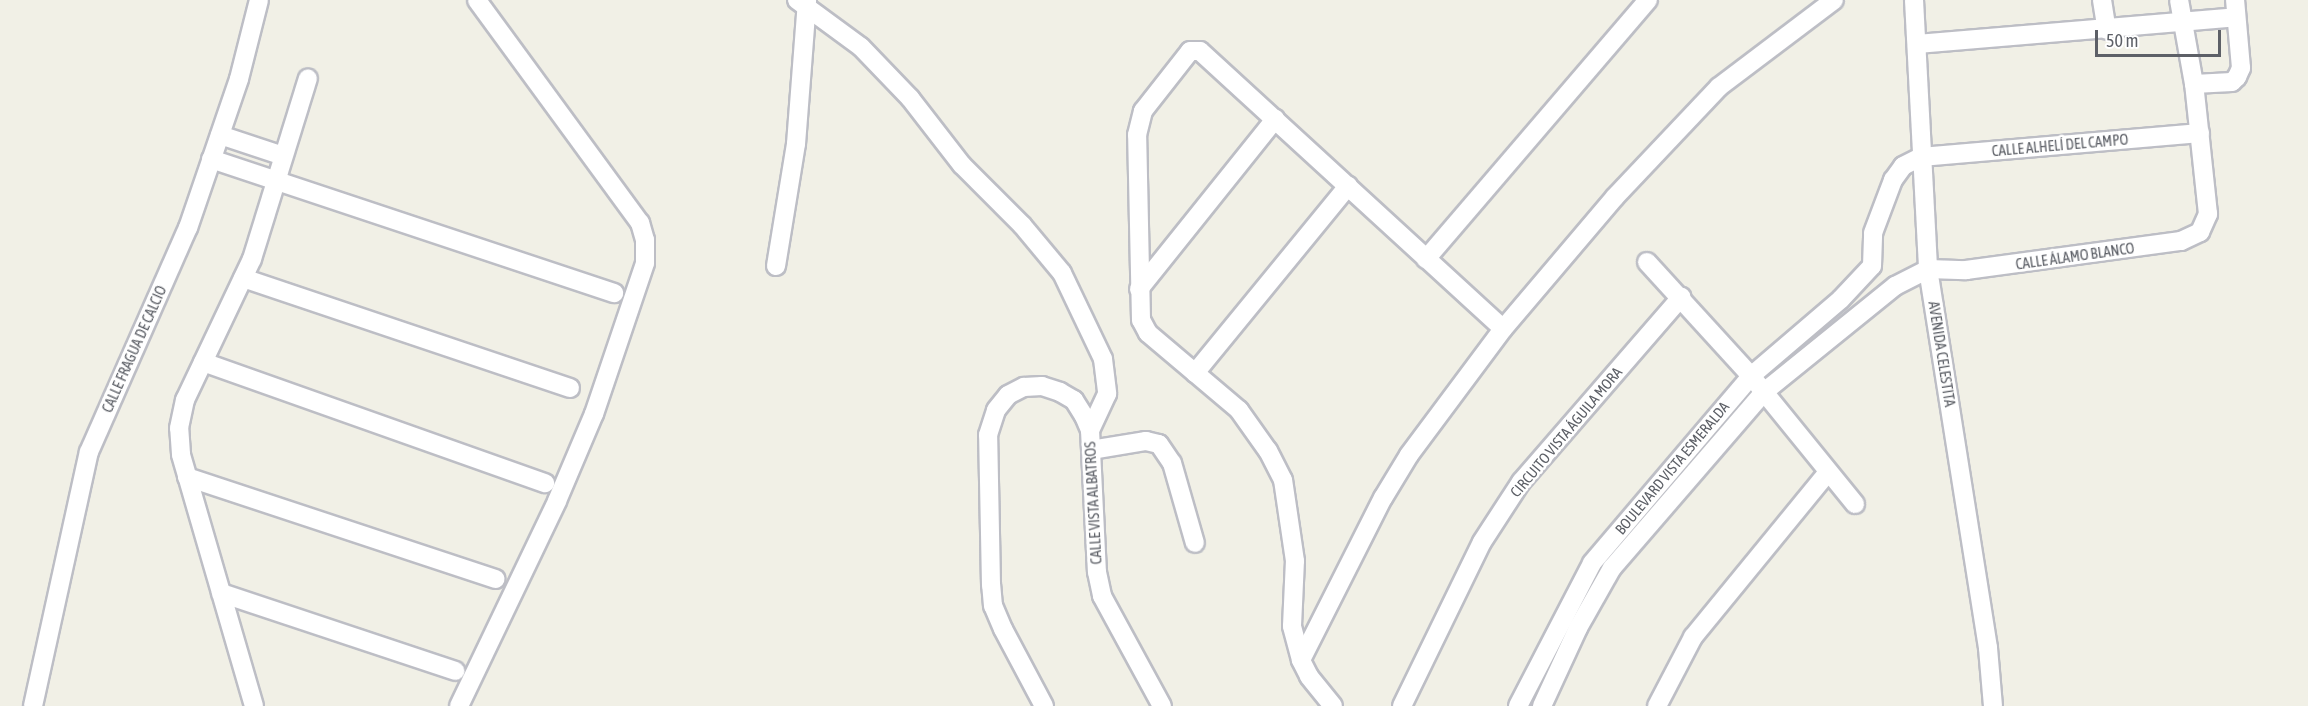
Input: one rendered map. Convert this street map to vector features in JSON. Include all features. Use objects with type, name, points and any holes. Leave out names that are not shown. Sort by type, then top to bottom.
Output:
[{"type":"street","name":"CALLE FRAGUA DE CALCIO","points":[[33,706],[89,452],[188,228],[239,79],[259,0]]},
{"type":"street","points":[[459,706],[558,501],[594,414],[645,263],[645,240],[640,223],[477,0]]},
{"type":"street","points":[[1426,259],[1648,0]]},
{"type":"street","name":"AVENIDA CELESTITA","points":[[1914,0],[1928,269],[1988,648],[1993,706]]},
{"type":"street","points":[[2102,0],[2107,30]]},
{"type":"street","points":[[2179,0],[2200,133]]},
{"type":"street","points":[[1301,660],[1383,498],[1409,455],[1503,329],[1615,197],[1719,87],[1827,2]]},
{"type":"street","points":[[776,266],[796,144],[804,3]]},
{"type":"street","points":[[804,3],[861,47],[910,98],[962,165],[1022,225],[1062,273],[1103,359],[1107,394],[1090,430]]},
{"type":"street","points":[[1917,44],[2182,22],[2235,8],[2241,68],[2232,82],[2194,84]]},
{"type":"street","points":[[1333,706],[1309,676],[1301,660],[1292,626],[1295,561],[1283,480],[1268,451],[1239,410],[1148,333],[1141,320],[1138,122],[1143,111],[1190,51],[1200,51],[1503,329]]},
{"type":"street","points":[[254,706],[187,477],[181,454],[179,428],[186,400],[252,259],[308,78]]},
{"type":"street","points":[[1139,289],[1275,119]]},
{"type":"street","name":"CALLE ALHELÍ DEL CAMPO","points":[[1921,157],[2200,133]]},
{"type":"street","name":"CALLE ÁLAMO BLANCO","points":[[1928,269],[1966,270],[2181,242],[2200,232],[2208,214],[2200,133]]},
{"type":"street","points":[[220,135],[283,156]]},
{"type":"street","points":[[1895,286],[1872,266],[1873,233],[1893,180],[1903,166],[1921,157]]},
{"type":"street","points":[[211,159],[615,293]]},
{"type":"street","points":[[1195,373],[1348,186]]},
{"type":"street","points":[[1647,262],[1751,376],[1855,504]]},
{"type":"street","name":"BOULEVARD VISTA ESMERALDA","points":[[1518,706],[1592,562],[1751,376],[1841,299],[1872,266]]},
{"type":"street","name":"BOULEVARD VISTA ESMERALDA","points":[[1542,706],[1578,627],[1612,567],[1764,392],[1895,286],[1928,269]]},
{"type":"street","points":[[243,278],[570,388]]},
{"type":"street","name":"CIRCUITO VISTA ÁGUILA MORA","points":[[1402,706],[1482,542],[1521,482],[1681,297]]},
{"type":"street","points":[[203,362],[545,483]]},
{"type":"street","name":"CALLE VISTA ALBATROS","points":[[1044,706],[993,606],[988,435],[996,410],[1008,395],[1024,387],[1042,386],[1074,400],[1090,430],[1096,572],[1102,596],[1162,706]]},
{"type":"street","points":[[1091,450],[1146,441],[1159,444],[1172,463],[1195,543]]},
{"type":"street","points":[[1657,706],[1694,637],[1828,472]]},
{"type":"street","points":[[187,477],[496,579]]},
{"type":"street","points":[[220,593],[454,671]]}]
